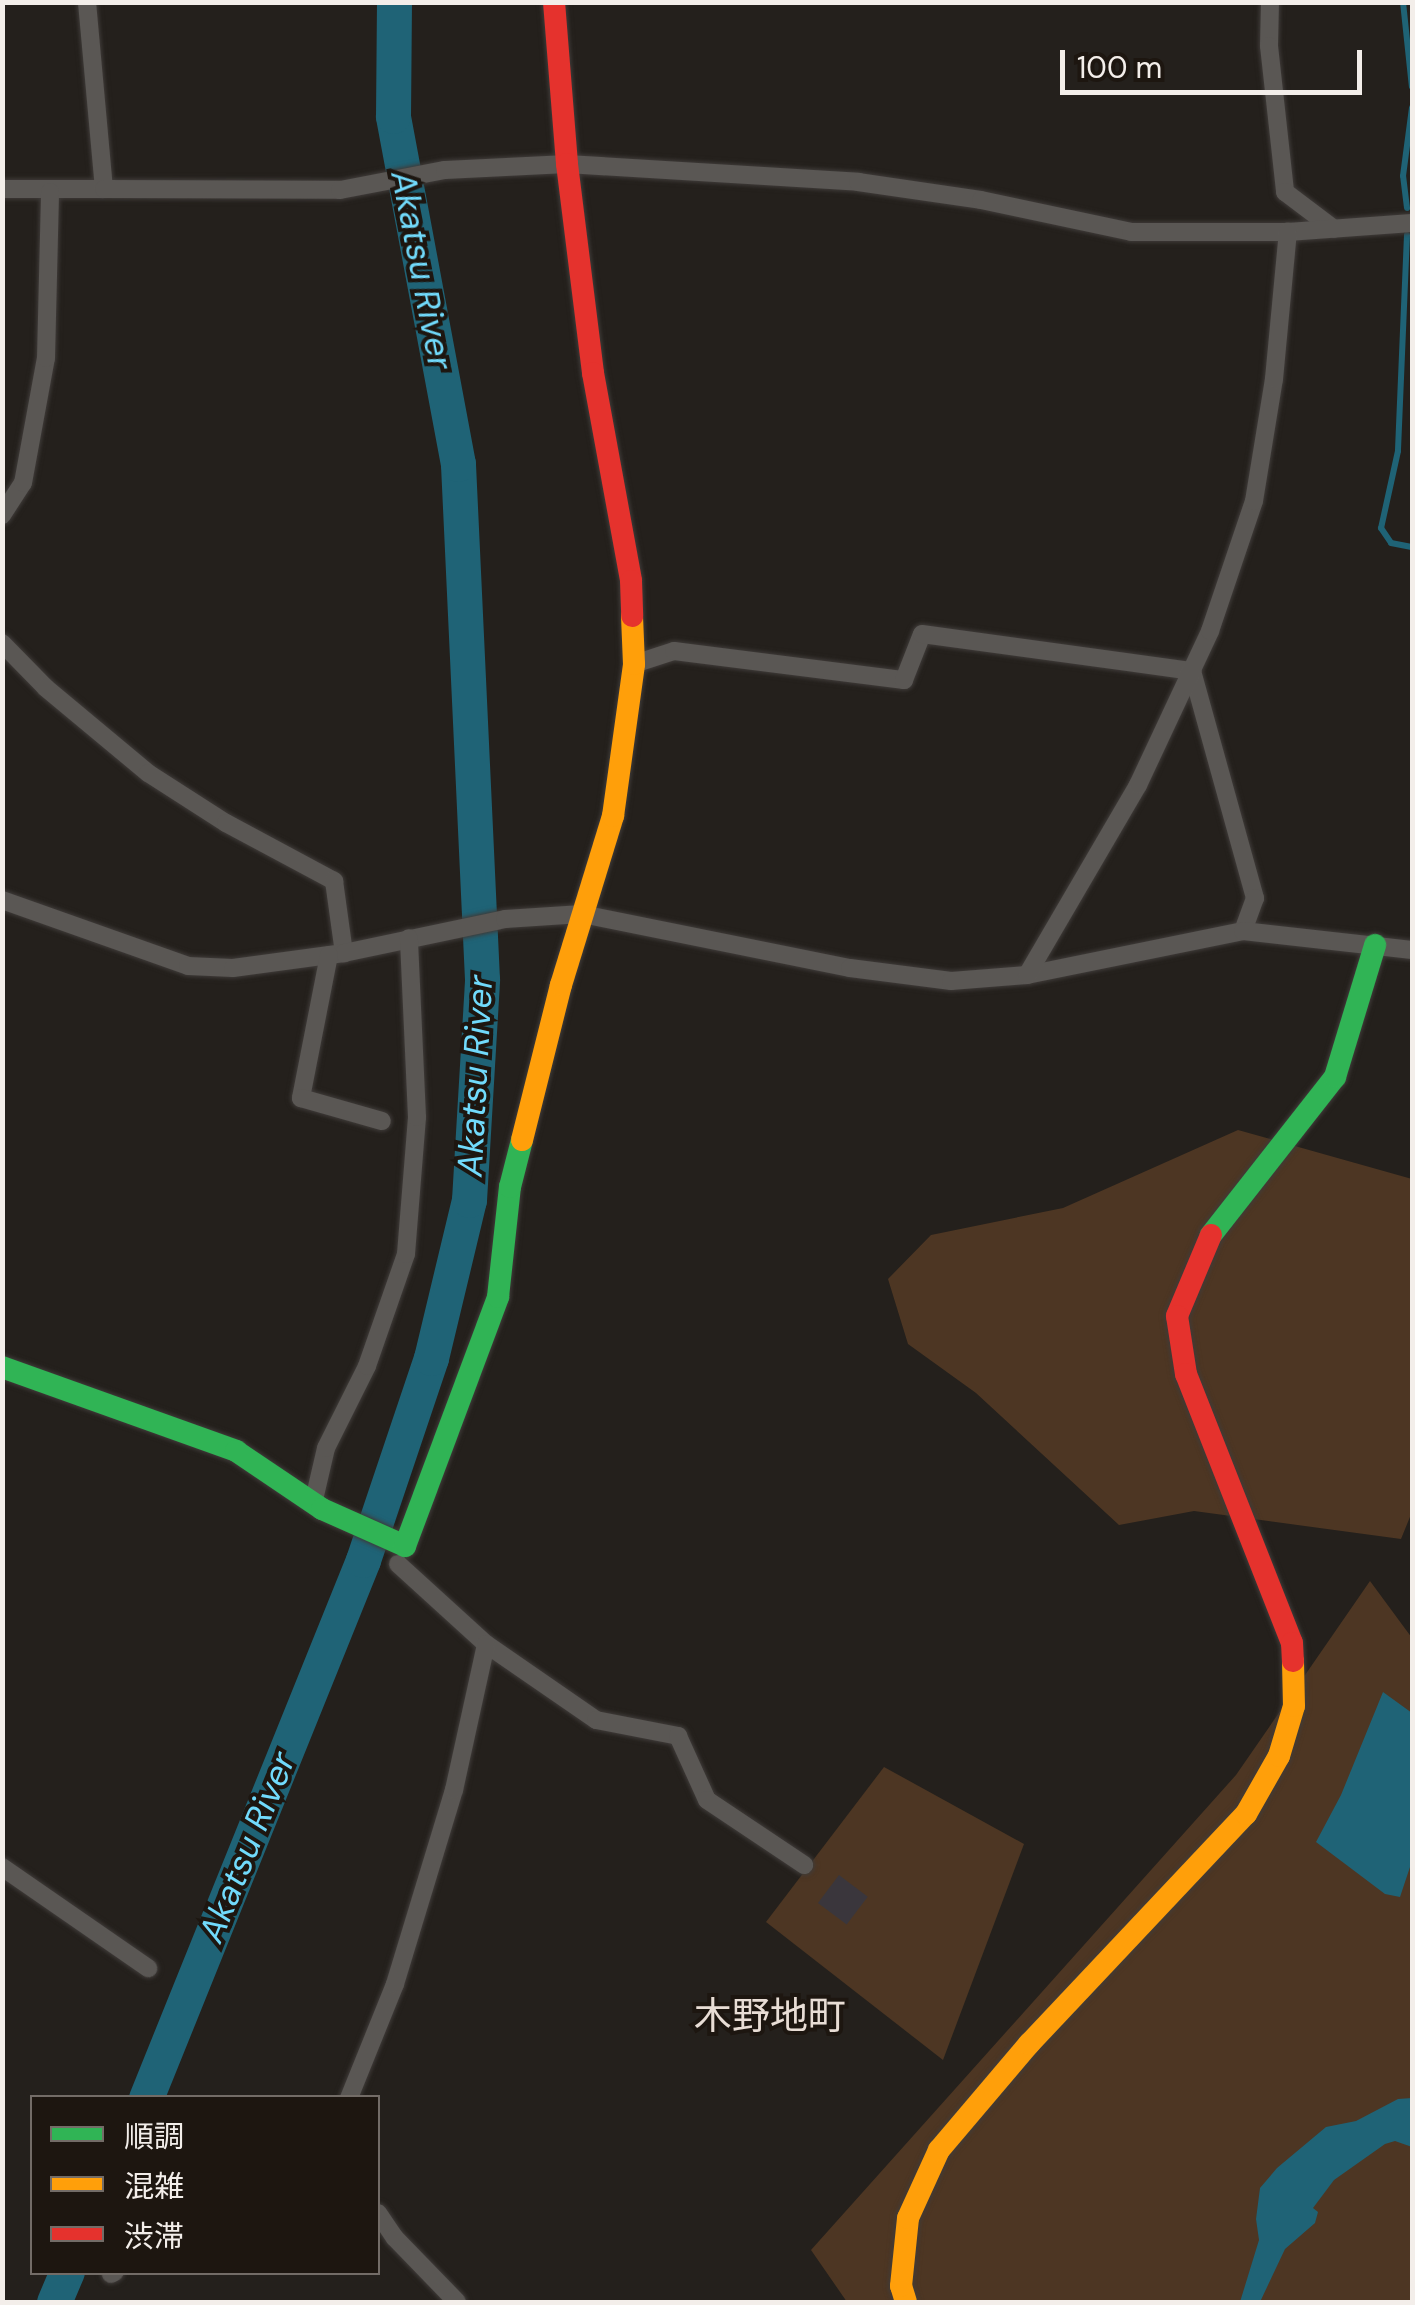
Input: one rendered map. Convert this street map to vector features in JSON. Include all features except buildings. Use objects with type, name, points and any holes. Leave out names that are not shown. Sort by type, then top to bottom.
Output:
[{"type":"street","points":[[87,2],[104,189]]},
{"type":"street","points":[[397,1552],[405,1546],[498,1297],[510,1186],[582,914],[613,816],[634,664],[631,582],[594,372],[566,164],[554,2]]},
{"type":"street","points":[[1270,2],[1269,46],[1285,192],[1335,229]]},
{"type":"street","points":[[2,189],[348,189],[433,171],[566,164],[858,182],[981,200],[1131,232],[1288,232],[1412,224]]},
{"type":"street","points":[[2,515],[23,483],[46,358],[50,192]]},
{"type":"street","points":[[1027,974],[1138,784],[1210,632],[1254,501],[1274,378],[1288,232]]},
{"type":"street","points":[[634,664],[674,651],[904,680],[922,634],[1192,671]]},
{"type":"street","points":[[2,643],[46,688],[148,773],[226,823],[334,882],[336,954],[301,1098],[382,1121]]},
{"type":"street","points":[[1192,671],[1255,898],[1243,931]]},
{"type":"street","points":[[2,900],[188,966],[233,968],[336,954],[505,919],[582,914],[850,968],[951,981],[1027,974],[1243,931],[1412,950]]},
{"type":"street","points":[[318,1506],[326,1448],[367,1366],[406,1254],[417,1117],[417,936]]},
{"type":"street","points":[[906,2302],[901,2286],[908,2218],[939,2150],[1029,2044],[1246,1814],[1280,1756],[1294,1706],[1292,1643],[1186,1374],[1177,1316],[1204,1245],[1335,1077],[1375,945]]},
{"type":"street","points":[[2,1367],[236,1451],[318,1506],[397,1552],[486,1644],[596,1720],[678,1736],[707,1800],[804,1865]]},
{"type":"street","points":[[351,2095],[395,1984],[449,1808],[486,1644]]},
{"type":"street","points":[[2,1867],[148,1968]]},
{"type":"street","points":[[380,2216],[395,2238],[457,2302]]},
{"type":"shaded area","points":[[1238,1130],[1412,1179],[1412,1512],[1401,1539],[1194,1511],[1119,1525],[976,1393],[908,1344],[888,1279],[931,1235],[1063,1208]]},
{"type":"shaded area","points":[[1370,1581],[1412,1638],[1412,2302],[847,2302],[811,2250],[1236,1775]]},
{"type":"shaded area","points":[[884,1767],[1024,1844],[943,2060],[766,1922]]},
{"type":"water","points":[[1383,1692],[1412,1713],[1412,1861],[1400,1897],[1385,1894],[1316,1842],[1341,1795]]},
{"type":"water","points":[[1412,2098],[1412,2147],[1395,2141],[1385,2144],[1334,2180],[1313,2208],[1318,2212],[1315,2223],[1285,2249],[1260,2302],[1240,2302],[1259,2240],[1256,2219],[1260,2188],[1277,2168],[1326,2127],[1356,2121],[1398,2099]]},
{"type":"waterway","name":"Akatsu River","points":[[147,2095],[363,1560],[431,1358],[469,1200],[482,979],[458,464],[393,116],[394,2]]},
{"type":"waterway","points":[[1403,2],[1412,87]]},
{"type":"waterway","points":[[1407,208],[1403,176],[1412,108]]},
{"type":"waterway","points":[[1407,235],[1398,451],[1381,528],[1391,543],[1412,547]]},
{"type":"waterway","name":"Akatsu River","points":[[54,2302],[66,2275]]},
{"type":"traffic: fast","points":[[1211,1235],[1335,1077],[1375,945]]},
{"type":"traffic: fast","points":[[2,1367],[236,1451],[322,1509],[405,1546],[498,1297],[510,1187],[522,1140]]},
{"type":"traffic: slow","points":[[522,1140],[561,985],[613,816],[634,664],[632,616]]},
{"type":"traffic: slow","points":[[906,2302],[901,2286],[908,2218],[939,2150],[1029,2044],[1246,1814],[1279,1756],[1294,1706],[1293,1661]]},
{"type":"traffic: jam","points":[[554,2],[567,164],[593,373],[631,581],[632,616]]},
{"type":"traffic: jam","points":[[1211,1235],[1177,1316],[1186,1374],[1292,1643],[1293,1661]]},
{"type":"district","name":"木野地町","points":[[770,2017]]}]
